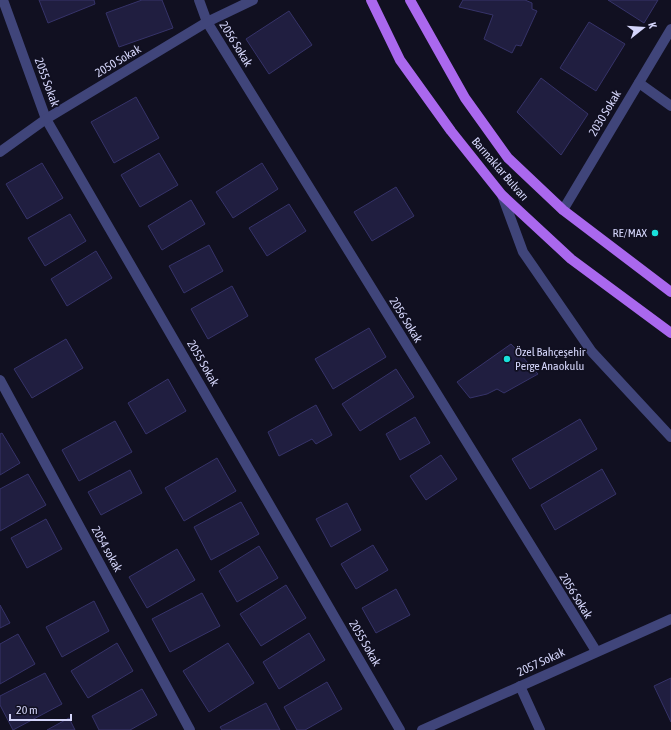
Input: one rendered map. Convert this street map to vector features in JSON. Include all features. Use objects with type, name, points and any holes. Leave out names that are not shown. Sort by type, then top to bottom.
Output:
[{"type":"main road","name":"Barınaklar Bulvarı","points":[[371,0],[400,60],[451,131],[502,195],[571,259],[671,333]]},
{"type":"main road","name":"Barınaklar Bulvarı","points":[[410,0],[464,98],[508,158],[563,210],[671,292]]},
{"type":"street","name":"2055 Sokak","points":[[3,0],[46,118],[400,730]]},
{"type":"street","name":"2056 Sokak","points":[[199,0],[208,22],[596,651]]},
{"type":"street","name":"2050 Sokak","points":[[0,152],[46,118],[208,22],[253,0]]},
{"type":"street","name":"2030 Sokak","points":[[563,210],[671,29]]},
{"type":"street","points":[[638,82],[671,106]]},
{"type":"street","points":[[502,195],[523,252],[592,352],[671,437]]},
{"type":"street","name":"2054 sokak","points":[[0,380],[190,730]]},
{"type":"street","name":"2057 Sokak","points":[[422,730],[596,651],[671,619]]},
{"type":"street","points":[[520,686],[540,730]]},
{"type":"building","points":[[39,0],[94,0],[95,4],[48,23]]},
{"type":"building","points":[[142,0],[162,0],[173,28],[119,47],[106,13]]},
{"type":"building","points":[[463,0],[525,0],[532,3],[532,9],[537,11],[521,46],[516,45],[512,53],[484,39],[493,15],[459,7]]},
{"type":"building","points":[[608,0],[658,0],[644,23]]},
{"type":"building","points":[[289,11],[312,45],[269,74],[246,39]]},
{"type":"building","points":[[589,22],[625,44],[596,91],[560,68]]},
{"type":"building","points":[[541,78],[588,114],[561,155],[517,112]]},
{"type":"building","points":[[136,97],[159,138],[114,163],[91,122]]},
{"type":"building","points":[[159,153],[178,185],[140,207],[121,175]]},
{"type":"building","points":[[42,163],[63,198],[27,219],[6,184]]},
{"type":"building","points":[[262,163],[278,189],[233,218],[216,192]]},
{"type":"building","points":[[396,187],[414,216],[372,241],[354,212]]},
{"type":"building","points":[[191,200],[205,224],[162,250],[148,226]]},
{"type":"building","points":[[289,204],[306,231],[267,256],[249,228]]},
{"type":"building","points":[[70,214],[86,241],[45,266],[28,238]]},
{"type":"building","points":[[209,245],[223,271],[184,293],[169,266]]},
{"type":"building","points":[[96,251],[112,278],[67,306],[51,279]]},
{"type":"building","points":[[232,286],[248,316],[208,339],[191,309]]},
{"type":"building","points":[[369,328],[386,357],[333,389],[315,359]]},
{"type":"building","points":[[66,339],[83,368],[32,398],[14,369]]},
{"type":"building","name":"Özel Bahçeşehir Perge Anaokulu","points":[[511,344],[538,374],[504,393],[497,389],[487,394],[470,398],[457,382]]},
{"type":"building","points":[[396,369],[414,397],[360,431],[342,404]]},
{"type":"building","points":[[168,379],[186,411],[146,434],[128,403]]},
{"type":"building","points":[[316,405],[332,435],[316,444],[312,439],[279,456],[268,432]]},
{"type":"building","points":[[415,417],[430,443],[400,460],[386,434]]},
{"type":"building","points":[[580,419],[597,449],[530,489],[512,459]]},
{"type":"building","points":[[115,421],[132,452],[79,481],[62,450]]},
{"type":"building","points":[[2,433],[20,463],[0,475],[0,434]]},
{"type":"building","points":[[441,455],[457,479],[426,500],[410,476]]},
{"type":"building","points":[[217,458],[236,491],[184,521],[165,488]]},
{"type":"building","points":[[602,469],[616,494],[555,530],[541,505]]},
{"type":"building","points":[[130,470],[142,493],[101,515],[88,492]]},
{"type":"building","points":[[28,474],[46,505],[0,531],[0,489]]},
{"type":"building","points":[[241,502],[259,534],[211,560],[194,527]]},
{"type":"building","points":[[347,503],[361,530],[331,547],[316,519]]},
{"type":"building","points":[[46,519],[62,549],[27,568],[11,538]]},
{"type":"building","points":[[373,545],[388,570],[356,589],[341,564]]},
{"type":"building","points":[[259,546],[278,578],[237,602],[219,571]]},
{"type":"building","points":[[177,549],[195,580],[147,608],[129,577]]},
{"type":"building","points":[[286,585],[306,618],[261,646],[240,614]]},
{"type":"building","points":[[396,589],[410,615],[376,633],[362,608]]},
{"type":"building","points":[[202,593],[220,626],[170,652],[152,619]]},
{"type":"building","points":[[94,601],[109,631],[62,657],[46,627]]},
{"type":"building","points":[[0,605],[10,623],[0,628]]},
{"type":"building","points":[[309,633],[325,660],[279,689],[263,662]]},
{"type":"building","points":[[18,634],[35,664],[0,684],[0,644]]},
{"type":"building","points":[[117,643],[133,671],[88,698],[71,671]]},
{"type":"building","points":[[228,643],[254,683],[209,712],[183,671]]},
{"type":"building","points":[[45,673],[62,704],[13,730],[0,705],[0,696]]},
{"type":"building","points":[[671,678],[671,722],[654,686]]},
{"type":"building","points":[[327,682],[342,709],[305,730],[297,730],[284,707]]},
{"type":"building","points":[[142,689],[157,715],[130,730],[99,730],[92,716]]},
{"type":"building","points":[[266,703],[280,730],[222,730],[220,727]]},
{"type":"building","points":[[69,718],[75,730],[47,730]]},
{"type":"place","name":"RE/MAX","points":[[655,233]]},
{"type":"place","name":"Özel Bahçeşehir Perge Anaokulu","points":[[507,359]]}]
